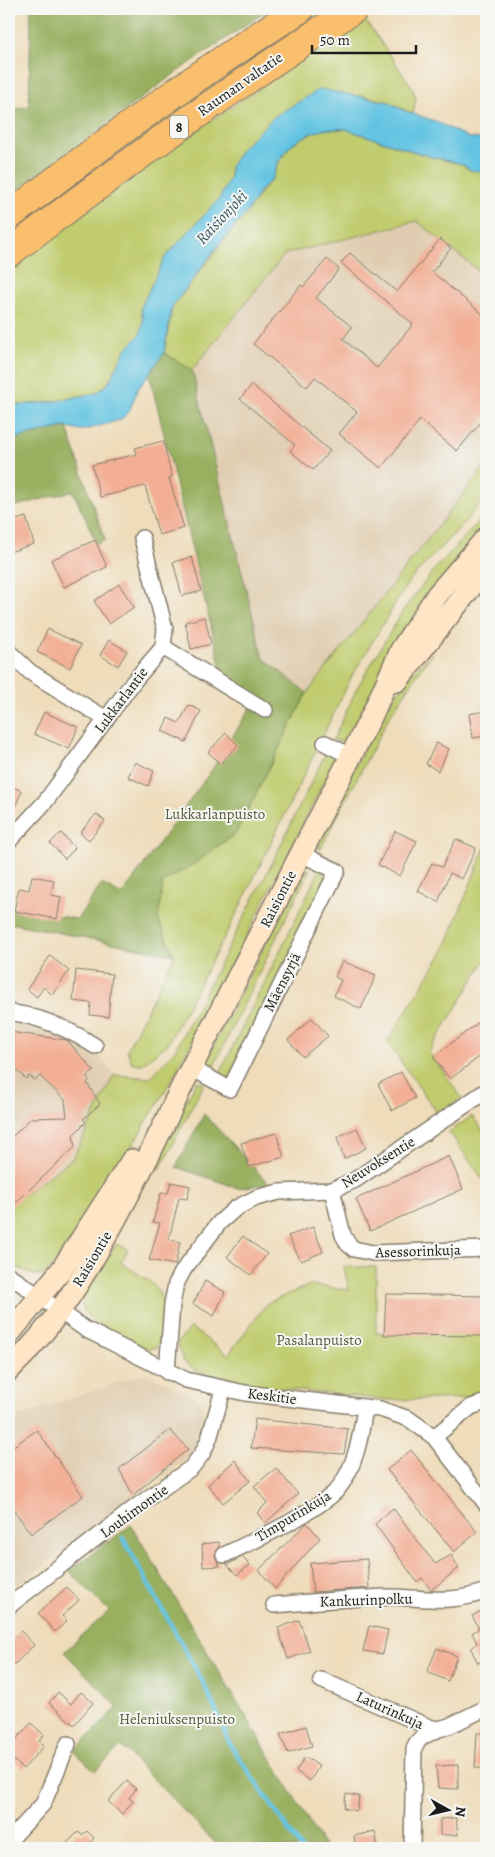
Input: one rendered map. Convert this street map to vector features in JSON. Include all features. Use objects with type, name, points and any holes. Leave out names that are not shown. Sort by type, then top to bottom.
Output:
[{"type":"highway","name":"Rauman valtatie","points":[[9,216],[113,136],[246,43],[300,9]]},
{"type":"highway","name":"Rauman valtatie","points":[[9,253],[156,142],[264,66],[354,9]]},
{"type":"main road","name":"Raisiontie","points":[[9,1370],[59,1312],[98,1251],[158,1140],[187,1075],[372,715],[413,658],[479,573],[486,538]]},
{"type":"main road","name":"Raisiontie","points":[[9,1334],[39,1298],[89,1230],[187,1075]]},
{"type":"street","points":[[142,538],[165,629],[163,647],[265,710]]},
{"type":"street","name":"Lukkarlantie","points":[[9,841],[45,802],[134,680],[163,647]]},
{"type":"street","points":[[9,652],[30,672],[106,719]]},
{"type":"street","points":[[325,743],[350,756]]},
{"type":"street","name":"Mäensyrjä","points":[[187,1075],[230,1089],[337,870],[301,854]]},
{"type":"street","points":[[9,1012],[47,1021],[74,1033],[95,1046]]},
{"type":"street","name":"Neuvoksentie","points":[[167,1372],[172,1304],[176,1284],[184,1269],[219,1223],[236,1208],[256,1198],[279,1192],[332,1190],[355,1180],[486,1091]]},
{"type":"street","name":"Asessorinkuja","points":[[332,1190],[343,1235],[348,1244],[354,1249],[374,1253],[486,1249]]},
{"type":"street","points":[[9,1275],[39,1298]]},
{"type":"street","name":"Keskitie","points":[[39,1298],[85,1329],[186,1380],[223,1390],[365,1407],[396,1413],[422,1426],[434,1437],[486,1504]]},
{"type":"street","name":"Louhimontie","points":[[9,1606],[130,1511],[191,1468],[202,1454],[209,1439],[223,1390]]},
{"type":"street","points":[[434,1437],[471,1407],[486,1402]]},
{"type":"street","name":"Timpurinkuja","points":[[224,1555],[313,1507],[337,1489],[356,1454],[365,1407]]},
{"type":"street","name":"Kankurinpolku","points":[[274,1605],[387,1597],[444,1601],[463,1599],[486,1591]]},
{"type":"street","name":"Laturinkuja","points":[[321,1680],[430,1727],[440,1729],[486,1708]]},
{"type":"street","points":[[412,1848],[414,1749],[416,1742],[421,1738],[440,1729]]},
{"type":"street","points":[[9,1840],[43,1804],[68,1744]]},
{"type":"shaded area","points":[[417,221],[486,277],[486,465],[307,693],[263,658],[192,370],[285,254]]},
{"type":"shaded area","points":[[9,1024],[65,1034],[89,1056],[94,1049],[114,1075],[73,1158],[9,1206]]},
{"type":"shaded area","points":[[145,1373],[194,1396],[201,1402],[207,1433],[200,1448],[17,1585],[9,1572],[9,1420]]},
{"type":"green space","points":[[31,9],[264,9],[262,14],[178,71],[9,196],[9,110],[29,106]]},
{"type":"green space","points":[[321,9],[338,9],[9,241],[9,230],[47,201],[163,117]]},
{"type":"green space","points":[[364,18],[412,87],[416,98],[413,114],[389,102],[359,95],[230,167],[230,177],[220,198],[165,257],[141,307],[143,323],[140,335],[126,349],[108,384],[96,393],[51,402],[9,406],[9,268],[209,122]]},
{"type":"green space","points":[[326,129],[345,129],[428,156],[462,164],[470,170],[486,172],[486,277],[417,221],[285,254],[192,370],[164,353],[172,307],[269,182],[287,150],[298,140]]},
{"type":"green space","name":"Lukkarlanpuisto","points":[[164,353],[192,370],[263,658],[307,693],[236,833],[195,863],[163,882],[158,919],[174,955],[9,923],[9,908],[77,919],[102,884],[122,895],[211,771],[253,704],[223,676],[149,373]]},
{"type":"green space","points":[[64,427],[67,428],[105,540],[97,544],[73,491],[9,508],[9,440]]},
{"type":"green space","points":[[486,465],[486,496],[463,524],[409,581],[352,676],[234,919],[167,1045],[142,1064],[132,1063],[127,1050],[174,956],[157,916],[163,882],[195,863],[236,833],[307,693]]},
{"type":"green space","points":[[486,514],[486,530],[372,691],[345,742],[333,740],[358,686],[404,609],[434,570]]},
{"type":"green space","points":[[432,653],[389,717],[320,850],[318,844],[380,720],[406,681]]},
{"type":"green space","points":[[332,753],[335,760],[222,985],[174,1076],[79,1234],[45,1275],[34,1275],[9,1264],[9,1206],[73,1158],[114,1075],[150,1078],[175,1050],[270,867],[325,754]]},
{"type":"green space","points":[[486,845],[486,959],[429,1052],[462,1098],[438,1114],[387,1042],[444,950]]},
{"type":"green space","points":[[310,869],[212,1069],[209,1070],[204,1064],[301,875]]},
{"type":"green space","points":[[320,869],[328,878],[228,1083],[219,1075]]},
{"type":"green space","points":[[197,1081],[204,1084],[160,1169],[155,1167],[173,1126]]},
{"type":"green space","points":[[204,1114],[269,1184],[238,1188],[176,1167]]},
{"type":"green space","points":[[472,1116],[486,1135],[486,1184],[449,1132]]},
{"type":"green space","points":[[116,1244],[128,1249],[121,1263],[149,1281],[160,1294],[163,1309],[163,1326],[156,1348],[140,1346],[119,1338],[92,1320],[84,1311],[83,1296]]},
{"type":"green space","name":"Pasalanpuisto","points":[[344,1267],[376,1267],[376,1333],[486,1333],[486,1395],[477,1398],[389,1400],[237,1384],[195,1370],[183,1361],[177,1344],[190,1327],[228,1355],[267,1303],[310,1285],[349,1290]]},
{"type":"green space","points":[[9,1287],[13,1302],[9,1317]]},
{"type":"green space","name":"Heleniuksenpuisto","points":[[131,1525],[325,1848],[220,1848],[121,1746],[95,1771],[74,1751],[118,1707],[64,1652],[109,1611],[69,1571]]},
{"type":"water","name":"Raisionjoki","points":[[320,89],[389,102],[405,111],[435,121],[469,138],[486,139],[486,172],[470,170],[462,164],[428,156],[345,129],[326,129],[309,134],[292,144],[278,162],[273,178],[260,191],[246,214],[221,242],[172,307],[164,353],[138,389],[129,412],[120,420],[85,430],[64,427],[9,440],[9,406],[51,402],[96,393],[108,384],[126,349],[140,335],[143,323],[141,307],[165,257],[220,198],[230,177],[230,167],[242,148],[275,116]]},
{"type":"building","points":[[440,239],[451,248],[432,272],[486,317],[486,416],[457,451],[420,420],[381,468],[339,434],[357,412],[315,377],[307,387],[253,344],[301,285],[303,287],[327,259],[339,269],[316,298],[352,327],[343,339],[377,368],[413,324],[341,263],[350,253],[397,292]]},
{"type":"building","points":[[252,385],[330,451],[313,470],[290,451],[295,445],[240,399]]},
{"type":"building","points":[[163,441],[172,477],[169,478],[184,528],[159,535],[145,486],[100,497],[92,465],[137,454],[135,448]]},
{"type":"building","points":[[26,517],[34,544],[9,552],[9,522]]},
{"type":"building","points":[[95,540],[107,567],[64,587],[51,560]]},
{"type":"building","points":[[192,557],[201,591],[182,596],[173,562]]},
{"type":"building","points":[[119,584],[134,607],[109,624],[94,601]]},
{"type":"building","points":[[205,617],[211,644],[191,649],[185,622]]},
{"type":"building","points":[[48,629],[81,645],[70,668],[37,652]]},
{"type":"building","points":[[109,640],[127,651],[118,666],[100,655]]},
{"type":"building","points":[[189,705],[201,711],[186,742],[162,731],[168,718],[179,723]]},
{"type":"building","points":[[486,711],[486,736],[473,738],[469,714]]},
{"type":"building","points":[[44,712],[78,727],[69,749],[34,734]]},
{"type":"building","points":[[226,733],[238,745],[220,764],[208,752]]},
{"type":"building","points":[[436,743],[449,749],[438,771],[426,764]]},
{"type":"building","points":[[135,762],[154,771],[148,786],[128,777]]},
{"type":"building","points":[[9,785],[22,791],[9,821]]},
{"type":"building","points":[[96,814],[105,821],[89,840],[80,833]]},
{"type":"building","points":[[395,831],[417,841],[400,876],[378,865]]},
{"type":"building","points":[[61,833],[75,848],[65,859],[50,843]]},
{"type":"building","points":[[456,839],[476,848],[462,879],[450,873],[438,902],[418,891],[432,863],[442,867]]},
{"type":"building","points":[[32,876],[54,880],[51,895],[61,897],[57,919],[14,911],[19,888],[29,890]]},
{"type":"building","points":[[50,956],[69,971],[52,995],[44,987],[37,997],[27,989]]},
{"type":"building","points":[[342,961],[376,975],[361,1009],[334,996],[341,980],[335,977]]},
{"type":"building","points":[[76,970],[112,974],[108,1017],[90,1015],[91,1003],[73,1001]]},
{"type":"building","points":[[486,1017],[486,1052],[450,1079],[433,1057]]},
{"type":"building","points":[[312,1018],[328,1036],[303,1057],[288,1040]]},
{"type":"building","points":[[9,1032],[67,1040],[94,1071],[87,1077],[89,1081],[87,1083],[100,1104],[83,1119],[86,1122],[73,1135],[75,1147],[9,1209],[9,1140],[31,1118],[67,1117],[65,1100],[40,1076],[35,1080],[29,1076],[26,1079],[9,1063]]},
{"type":"building","points":[[401,1072],[415,1098],[392,1111],[378,1084]]},
{"type":"building","points":[[357,1128],[366,1148],[344,1159],[337,1137]]},
{"type":"building","points":[[276,1133],[284,1157],[249,1167],[241,1143]]},
{"type":"building","points":[[449,1156],[463,1189],[370,1231],[356,1199]]},
{"type":"building","points":[[171,1182],[190,1186],[187,1199],[179,1198],[169,1239],[180,1242],[175,1265],[149,1260],[160,1223],[153,1222],[161,1193],[168,1193]]},
{"type":"building","points":[[313,1227],[323,1252],[301,1261],[288,1236]]},
{"type":"building","points":[[243,1236],[267,1254],[251,1275],[227,1257]]},
{"type":"building","points":[[205,1281],[225,1292],[214,1316],[193,1304]]},
{"type":"building","points":[[386,1294],[486,1296],[486,1336],[384,1335]]},
{"type":"building","points":[[255,1419],[348,1429],[344,1454],[251,1448]]},
{"type":"building","points":[[37,1430],[83,1496],[31,1534],[9,1503],[9,1449]]},
{"type":"building","points":[[170,1430],[188,1449],[133,1495],[119,1469]]},
{"type":"building","points":[[411,1450],[477,1532],[454,1552],[387,1470]]},
{"type":"building","points":[[235,1460],[250,1481],[223,1503],[208,1485]]},
{"type":"building","points":[[276,1468],[298,1494],[265,1523],[257,1513],[267,1503],[254,1486]]},
{"type":"building","points":[[393,1508],[435,1564],[451,1555],[459,1568],[431,1590],[422,1578],[417,1582],[375,1524]]},
{"type":"building","points":[[307,1523],[320,1538],[275,1589],[259,1570]]},
{"type":"building","points":[[219,1542],[215,1555],[220,1566],[203,1567],[202,1544]]},
{"type":"building","points":[[242,1557],[250,1565],[237,1575],[227,1565]]},
{"type":"building","points":[[367,1559],[369,1588],[313,1592],[310,1563]]},
{"type":"building","points":[[67,1587],[79,1600],[62,1616],[67,1621],[55,1632],[38,1613]]},
{"type":"building","points":[[486,1608],[486,1660],[478,1663],[471,1649],[477,1643],[472,1633],[479,1628],[472,1616]]},
{"type":"building","points":[[299,1620],[310,1651],[288,1659],[278,1628]]},
{"type":"building","points":[[369,1626],[388,1630],[383,1654],[363,1651]]},
{"type":"building","points":[[21,1631],[34,1645],[9,1670],[9,1643]]},
{"type":"building","points":[[437,1648],[457,1656],[448,1681],[427,1672]]},
{"type":"building","points":[[58,1692],[71,1704],[81,1692],[93,1703],[74,1725],[49,1703]]},
{"type":"building","points":[[31,1723],[44,1735],[39,1741],[44,1746],[23,1769],[9,1755],[9,1747]]},
{"type":"building","points":[[306,1726],[312,1746],[288,1753],[280,1734]]},
{"type":"building","points":[[477,1733],[486,1733],[486,1768],[475,1768]]},
{"type":"building","points":[[305,1757],[319,1766],[310,1781],[296,1771]]},
{"type":"building","points":[[458,1765],[458,1789],[438,1788],[436,1766]]},
{"type":"building","points":[[127,1781],[136,1789],[129,1798],[133,1801],[122,1814],[108,1801]]},
{"type":"building","points":[[346,1794],[359,1796],[357,1811],[344,1808]]},
{"type":"building","points":[[456,1818],[458,1835],[440,1835],[440,1819]]},
{"type":"building","points":[[87,1831],[94,1838],[85,1848],[62,1848],[78,1832],[82,1835]]},
{"type":"building","points":[[375,1831],[378,1848],[356,1848],[354,1836]]},
{"type":"waterway","points":[[123,1538],[205,1686],[231,1746],[301,1848]]}]
